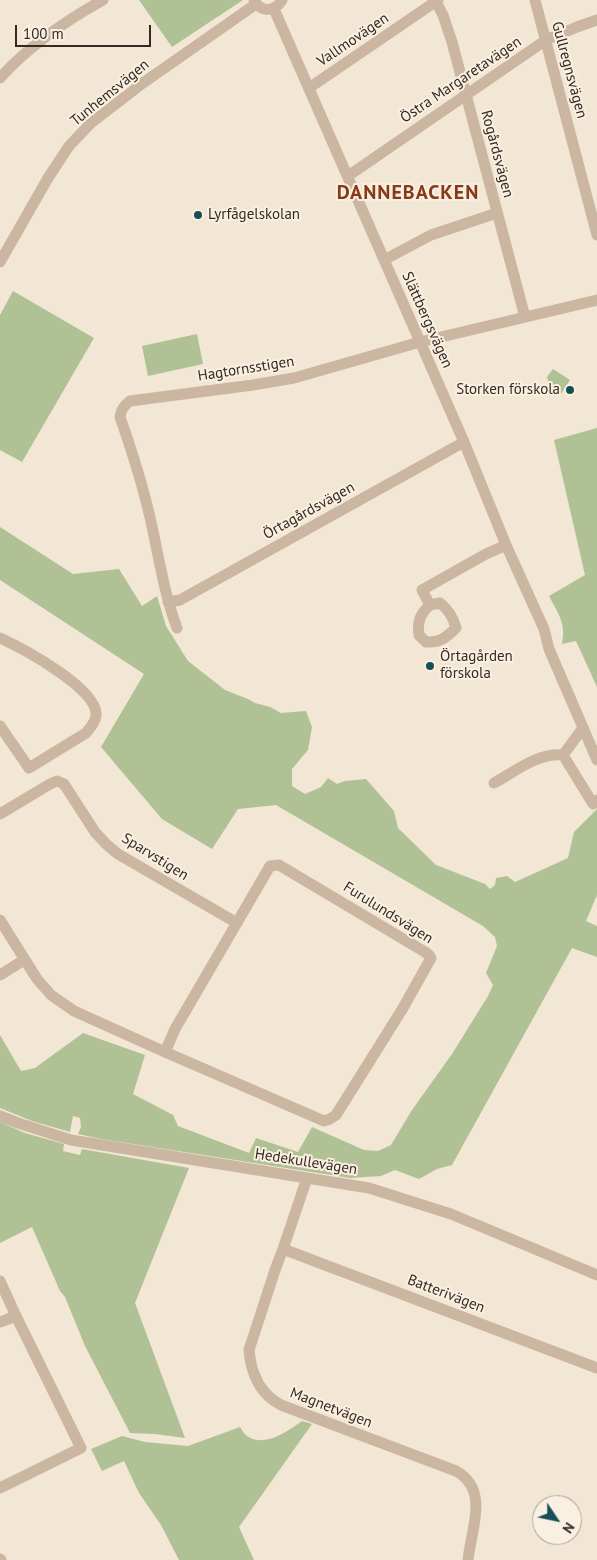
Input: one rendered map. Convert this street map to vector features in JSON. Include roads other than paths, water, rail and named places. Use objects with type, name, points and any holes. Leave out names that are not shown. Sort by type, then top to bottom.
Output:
[{"type":"street","name":"Vallmovägen","points":[[309,88],[436,0]]},
{"type":"street","name":"Rogårdsvägen","points":[[436,0],[452,42],[525,317]]},
{"type":"street","name":"Gullregnsvägen","points":[[535,0],[597,234]]},
{"type":"street","points":[[0,78],[44,38],[98,1]]},
{"type":"street","points":[[255,2],[264,9],[278,4]]},
{"type":"street","name":"Tunhemsvägen","points":[[0,262],[48,178],[69,146],[91,123],[255,2]]},
{"type":"street","name":"Slättbergsvägen","points":[[278,4],[309,88],[464,442],[506,545],[544,629],[549,649],[597,760]]},
{"type":"street","name":"Östra Margaretavägen","points":[[348,176],[546,40],[577,26],[597,20]]},
{"type":"street","points":[[384,260],[431,235],[497,213]]},
{"type":"street","name":"Hagtornsstigen","points":[[177,628],[168,602],[133,455],[120,417],[121,411],[126,404],[130,401],[294,378],[420,342],[597,300]]},
{"type":"street","name":"Örtagårdsvägen","points":[[168,602],[180,600],[464,442]]},
{"type":"street","points":[[430,604],[422,590],[486,554],[506,545]]},
{"type":"street","points":[[0,638],[33,655],[70,680],[93,704],[96,715],[93,724],[86,733],[28,768],[0,726]]},
{"type":"street","points":[[563,755],[583,728]]},
{"type":"street","points":[[494,783],[542,758],[556,754],[563,755]]},
{"type":"street","points":[[563,755],[593,804],[597,800]]},
{"type":"street","name":"Sparvstigen","points":[[0,814],[56,781],[64,784],[95,832],[118,854],[237,923]]},
{"type":"street","name":"Furulundsvägen","points":[[0,920],[37,979],[51,995],[74,1011],[165,1052],[324,1121],[336,1115],[430,961],[430,955],[280,865],[270,866],[175,1029],[165,1052]]},
{"type":"street","points":[[0,975],[24,960]]},
{"type":"street","name":"Hedekullevägen","points":[[0,1116],[71,1140],[369,1188],[408,1199],[490,1229],[597,1276]]},
{"type":"street","name":"Magnetvägen","points":[[307,1178],[248,1350],[255,1377],[269,1397],[281,1406],[456,1471],[464,1476],[470,1483],[476,1502],[468,1560]]},
{"type":"street","name":"Batterivägen","points":[[283,1249],[597,1368]]},
{"type":"street","points":[[0,1281],[81,1448],[0,1488]]},
{"type":"street","points":[[0,1322],[16,1316]]},
{"type":"place","name":"Lyrfågelskolan","points":[[198,215]]},
{"type":"place","name":"Storken förskola","points":[[570,390]]},
{"type":"place","name":"Örtagården förskola","points":[[430,666]]},
{"type":"district","name":"DANNEBACKEN","points":[[408,193]]}]
